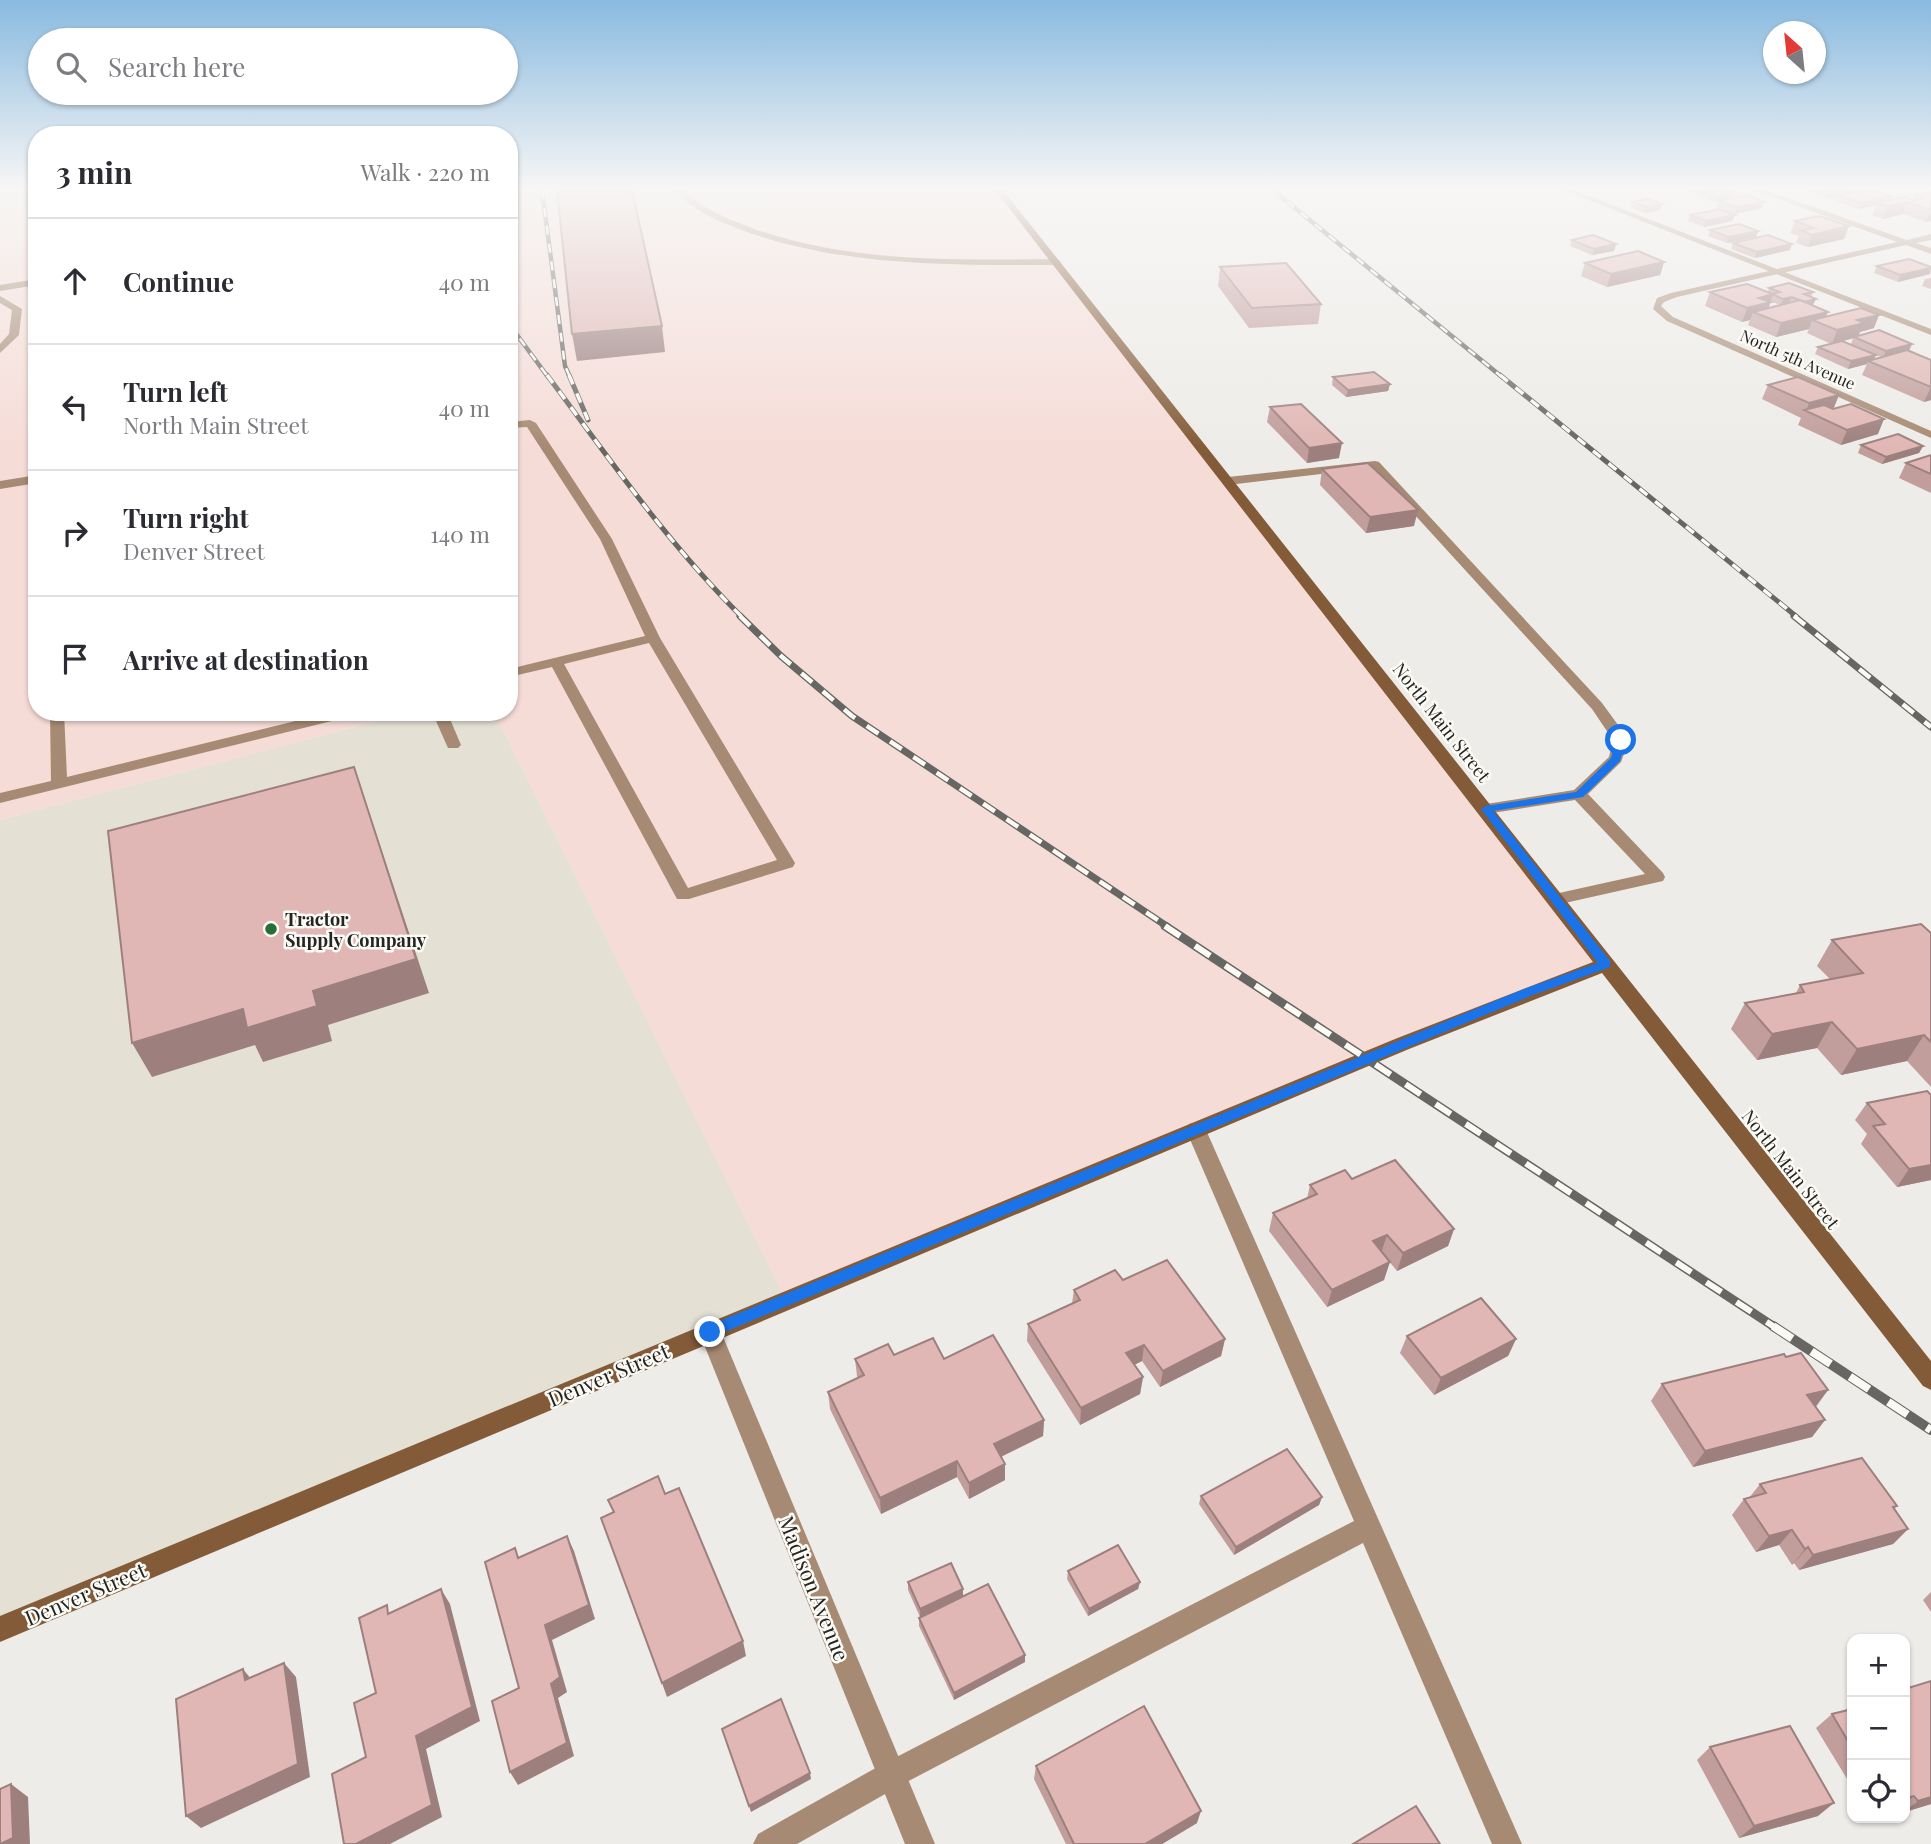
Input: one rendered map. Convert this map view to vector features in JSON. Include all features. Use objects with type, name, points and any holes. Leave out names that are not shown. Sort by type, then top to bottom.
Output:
[{"type":"street","name":"North Main Street","points":[[1067,276],[1931,1379]]},
{"type":"street","name":"North 5th Avenue","points":[[1760,276],[1674,295],[1660,300],[1656,307],[1670,319],[1931,435]]},
{"type":"street","points":[[1789,276],[1931,332]]},
{"type":"street","points":[[0,288],[28,283]]},
{"type":"street","points":[[0,299],[17,309],[14,335],[0,350]]},
{"type":"street","points":[[518,424],[530,423],[606,539],[653,638],[787,863],[683,895],[555,662]]},
{"type":"street","points":[[1228,481],[1375,464],[1597,706],[1621,740],[1616,759],[1579,794],[1486,809]]},
{"type":"street","points":[[0,485],[28,480]]},
{"type":"street","points":[[518,671],[653,638]]},
{"type":"street","points":[[57,721],[59,784]]},
{"type":"street","points":[[0,798],[315,721]]},
{"type":"street","points":[[443,721],[453,745]]},
{"type":"street","points":[[1556,899],[1657,877],[1579,794]]},
{"type":"street","name":"Denver Street","points":[[0,1629],[1529,992],[1606,964]]},
{"type":"street","points":[[1196,1130],[1507,1844]]},
{"type":"street","name":"Madison Avenue","points":[[710,1332],[920,1844]]},
{"type":"street","points":[[768,1844],[891,1775],[1369,1527]]},
{"type":"shaded area","points":[[0,276],[28,276],[28,721],[378,721],[0,820]]},
{"type":"shaded area","points":[[518,276],[1066,276],[1606,964],[786,1300],[498,721],[518,721]]},
{"type":"shaded area","points":[[378,721],[498,721],[786,1300],[0,1629],[0,820]]},
{"type":"building","points":[[566,276],[651,276],[662,326],[572,334]]},
{"type":"building","points":[[1227,276],[1297,276],[1321,304],[1252,308]]},
{"type":"building","points":[[1789,283],[1813,292],[1804,294],[1816,299],[1804,302],[1792,297],[1783,299],[1772,294],[1780,292],[1769,288]]},
{"type":"building","points":[[1747,284],[1773,294],[1759,298],[1771,302],[1747,308],[1710,292]]},
{"type":"building","points":[[1800,300],[1828,312],[1781,323],[1753,312]]},
{"type":"building","points":[[1861,308],[1879,315],[1857,320],[1864,323],[1837,330],[1812,320]]},
{"type":"building","points":[[1879,330],[1912,344],[1886,351],[1854,337]]},
{"type":"building","points":[[1842,341],[1876,355],[1851,361],[1818,347]]},
{"type":"building","points":[[1907,350],[1931,360],[1931,387],[1868,361]]},
{"type":"building","points":[[1374,372],[1390,384],[1348,390],[1333,377]]},
{"type":"building","points":[[1798,377],[1839,395],[1809,403],[1768,385]]},
{"type":"building","points":[[1301,404],[1342,443],[1309,448],[1270,407]]},
{"type":"building","points":[[1851,404],[1884,419],[1847,430],[1804,410],[1824,405],[1833,409]]},
{"type":"building","points":[[1898,434],[1923,446],[1886,457],[1861,445]]},
{"type":"building","points":[[1931,455],[1931,474],[1906,463]]},
{"type":"building","points":[[1368,463],[1418,510],[1370,517],[1322,469]]},
{"type":"building","name":"Tractor Supply Company","points":[[354,767],[416,959],[313,991],[317,1006],[247,1028],[243,1009],[132,1043],[108,831]]},
{"type":"building","points":[[1921,924],[1931,933],[1931,1042],[1924,1035],[1857,1049],[1832,1022],[1772,1034],[1745,1003],[1804,992],[1800,985],[1863,973],[1832,940]]},
{"type":"building","points":[[1927,1091],[1931,1095],[1931,1165],[1909,1169],[1873,1126],[1885,1124],[1867,1103]]},
{"type":"building","points":[[1395,1160],[1454,1229],[1403,1253],[1387,1235],[1373,1241],[1390,1262],[1332,1290],[1273,1213],[1317,1194],[1310,1185],[1345,1170],[1352,1179]]},
{"type":"building","points":[[1167,1260],[1225,1339],[1163,1371],[1144,1345],[1126,1353],[1143,1377],[1081,1408],[1028,1324],[1080,1300],[1074,1290],[1115,1270],[1123,1280]]},
{"type":"building","points":[[1481,1298],[1516,1339],[1441,1378],[1407,1336]]},
{"type":"building","points":[[993,1335],[1044,1420],[994,1444],[1005,1464],[969,1483],[957,1461],[880,1498],[828,1392],[864,1375],[855,1359],[888,1344],[894,1355],[933,1338],[944,1359]]},
{"type":"building","points":[[1801,1353],[1828,1390],[1807,1395],[1825,1420],[1705,1451],[1662,1384],[1784,1354],[1786,1357]]},
{"type":"building","points":[[1287,1449],[1322,1497],[1236,1547],[1201,1496]]},
{"type":"building","points":[[1862,1458],[1897,1506],[1893,1507],[1908,1529],[1813,1555],[1808,1547],[1805,1549],[1792,1530],[1769,1536],[1744,1499],[1766,1493],[1760,1484]]},
{"type":"building","points":[[658,1476],[665,1494],[679,1488],[743,1641],[662,1683],[601,1518],[614,1512],[608,1500]]},
{"type":"building","points":[[567,1536],[589,1605],[545,1625],[560,1677],[551,1684],[567,1743],[510,1772],[492,1701],[519,1688],[485,1562],[515,1548],[518,1558]]},
{"type":"building","points":[[1118,1545],[1140,1582],[1089,1609],[1068,1571]]},
{"type":"building","points":[[951,1563],[963,1589],[920,1609],[908,1582]]},
{"type":"building","points":[[988,1584],[1025,1655],[954,1693],[919,1618]]},
{"type":"building","points":[[441,1589],[472,1707],[416,1736],[432,1805],[356,1844],[344,1844],[332,1774],[366,1757],[354,1703],[376,1693],[359,1618],[387,1605],[388,1614]]},
{"type":"building","points":[[284,1663],[298,1764],[186,1816],[176,1699],[243,1669],[245,1680]]},
{"type":"building","points":[[1931,1681],[1931,1797],[1918,1801],[1914,1796],[1910,1797],[1910,1687]]},
{"type":"building","points":[[781,1699],[810,1773],[749,1806],[722,1729]]},
{"type":"building","points":[[1144,1706],[1201,1811],[1145,1844],[1074,1844],[1036,1766]]},
{"type":"building","points":[[1847,1710],[1847,1740],[1832,1714]]},
{"type":"building","points":[[1790,1726],[1834,1803],[1754,1826],[1710,1747]]},
{"type":"building","points":[[11,1784],[13,1838],[0,1844],[0,1789]]},
{"type":"building","points":[[1416,1806],[1440,1844],[1353,1844]]},
{"type":"railway","points":[[553,276],[565,366],[570,377]]},
{"type":"railway","points":[[1378,276],[1502,377]]},
{"type":"railway","points":[[518,336],[548,377]]},
{"type":"railway","points":[[547,375],[664,530],[742,617]]},
{"type":"railway","points":[[569,375],[588,420]]},
{"type":"railway","points":[[1500,375],[1797,617]]},
{"type":"railway","points":[[740,616],[781,656],[852,716],[1168,927]]},
{"type":"railway","points":[[1794,616],[1931,727]]},
{"type":"railway","points":[[1165,926],[1776,1328]]},
{"type":"railway","points":[[1773,1326],[1931,1430]]},
{"type":"place","name":"Tractor Supply Company","points":[[271,929]]},
{"type":"route","points":[[710,1332],[1529,992],[1606,964],[1486,809],[1579,794],[1616,759],[1621,740]]}]
